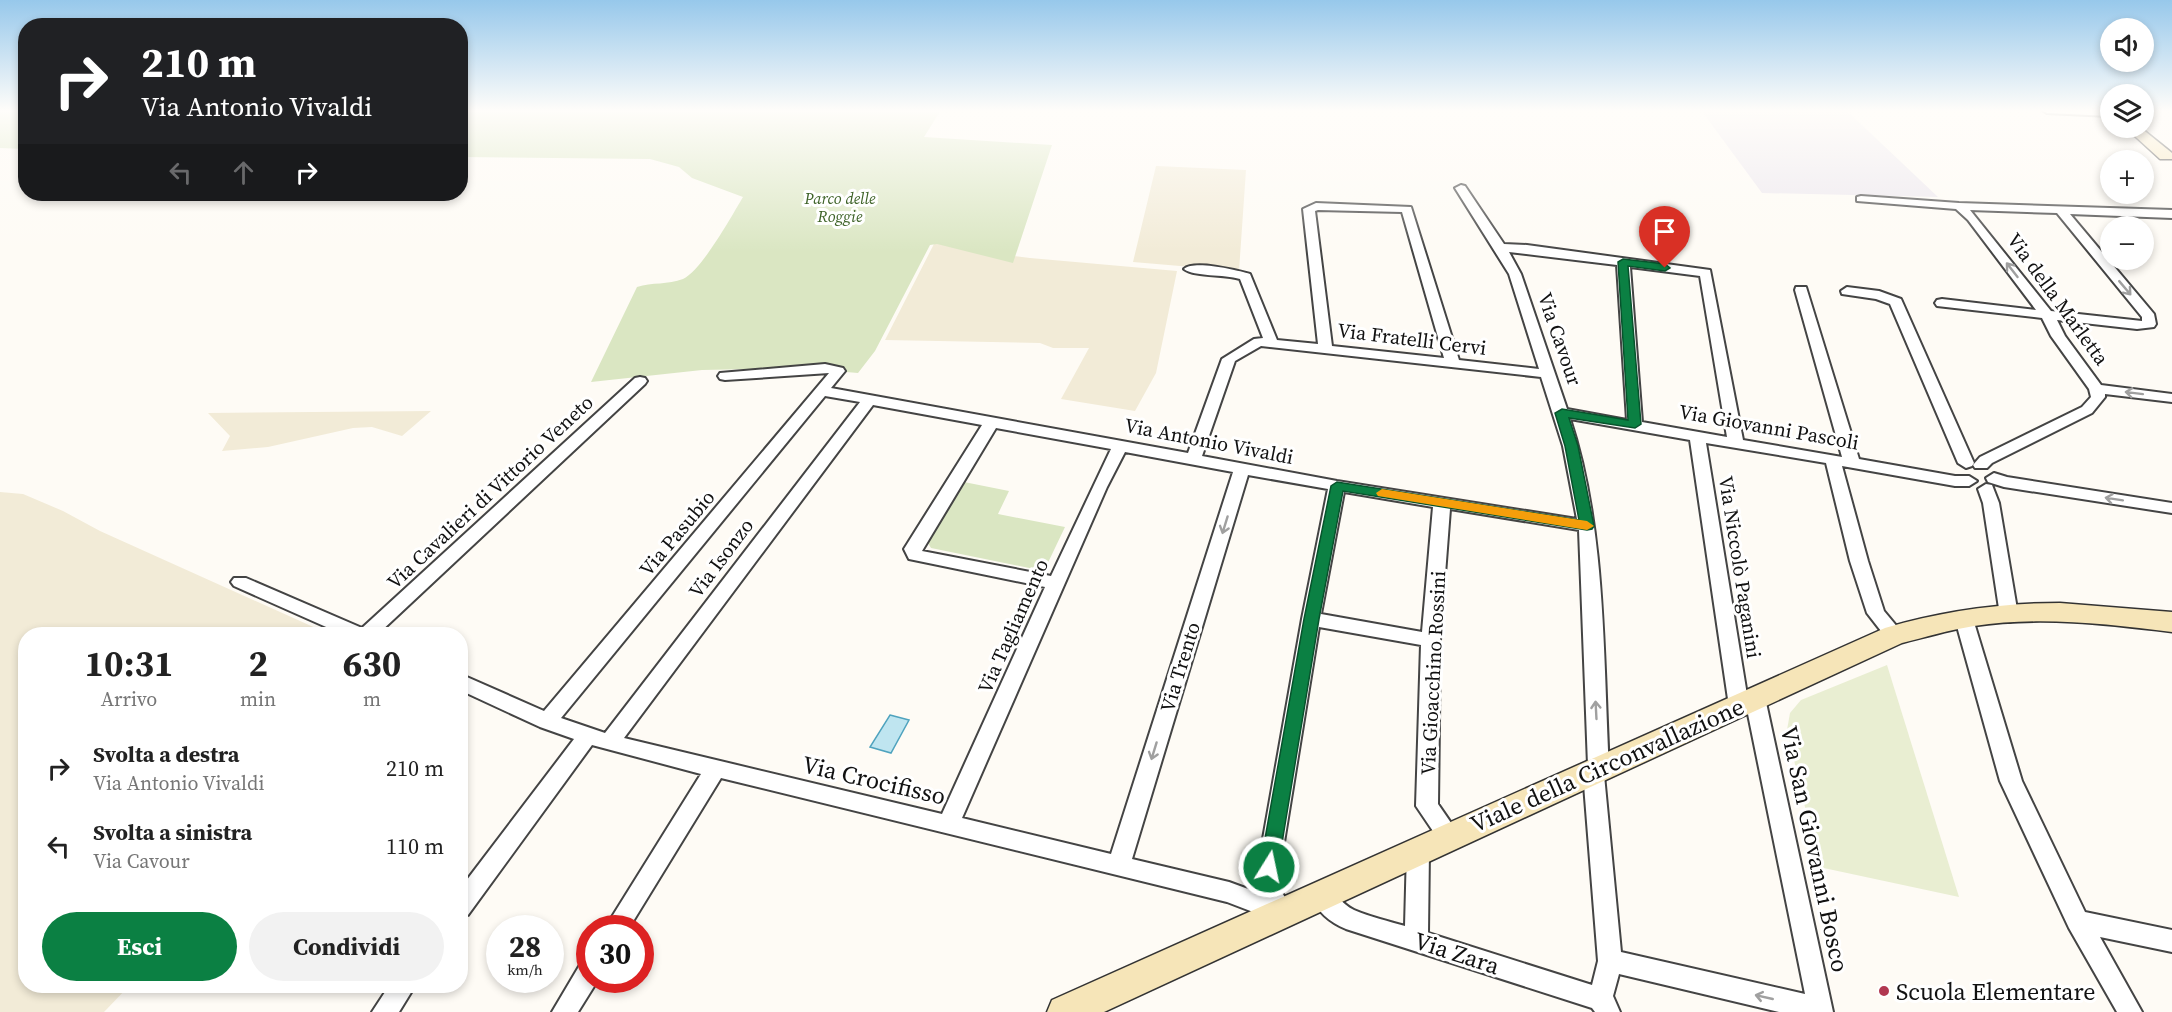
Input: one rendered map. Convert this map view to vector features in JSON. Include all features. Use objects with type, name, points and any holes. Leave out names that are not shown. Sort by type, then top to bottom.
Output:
[{"type":"street","name":"Via Cavour","points":[[1461,188],[1475,213],[1502,248],[1515,274],[1562,413],[1587,526],[1596,770],[1610,961],[1604,1005]]},
{"type":"street","points":[[1861,199],[1959,206],[2172,214]]},
{"type":"street","points":[[1325,349],[1309,209],[1316,206],[1407,209],[1453,364]]},
{"type":"street","name":"Via della Marletta","points":[[1959,206],[1972,218],[2049,316],[2058,336],[2096,389],[2098,397],[2087,410],[1974,464]]},
{"type":"street","points":[[1942,303],[2137,325],[2149,324],[2149,317],[2061,210]]},
{"type":"street","points":[[1502,248],[1527,249],[1706,273],[1736,442]]},
{"type":"street","points":[[1623,262],[1635,424]]},
{"type":"street","points":[[1190,269],[1230,272],[1245,277],[1271,342],[1259,342],[1229,359],[1193,460]]},
{"type":"street","points":[[1802,290],[1852,464]]},
{"type":"street","points":[[1847,291],[1879,295],[1896,302],[1974,464],[1990,471],[1991,502],[2009,615]]},
{"type":"street","name":"Via Fratelli Cervi","points":[[1271,342],[1549,374]]},
{"type":"street","name":"Via Pasubio","points":[[547,721],[838,371],[825,368],[725,376]]},
{"type":"street","name":"Via Cavalieri di Vittorio Veneto","points":[[376,627],[640,381]]},
{"type":"street","points":[[2096,389],[2172,398]]},
{"type":"street","name":"Via Antonio Vivaldi","points":[[823,391],[1337,486],[1587,526]]},
{"type":"street","name":"Via Isonzo","points":[[609,743],[869,400]]},
{"type":"street","name":"Via Giovanni Pascoli","points":[[1562,413],[1635,424],[1833,461],[1955,481],[1969,481]]},
{"type":"street","points":[[992,422],[913,549],[915,555],[1057,583]]},
{"type":"street","name":"Via Niccolò Paganini","points":[[1696,436],[1747,702]]},
{"type":"street","name":"Via Tagliamento","points":[[948,825],[1120,446]]},
{"type":"street","points":[[1833,461],[1859,561],[1876,613],[1895,635]]},
{"type":"street","points":[[1974,464],[1964,471],[1969,481],[2004,482],[2172,508]]},
{"type":"street","name":"Via Trento","points":[[1119,865],[1242,469]]},
{"type":"street","points":[[1282,913],[1269,891],[1269,867],[1311,619],[1337,486]]},
{"type":"street","name":"Via Gioacchino Rossini","points":[[1442,503],[1431,640],[1427,806],[1449,836]]},
{"type":"street","points":[[240,582],[342,627]]},
{"type":"street","name":"Viale della Circonvallazione","points":[[1065,1012],[1895,635],[1964,619],[2040,613],[2113,615],[2172,622]]},
{"type":"street","points":[[1311,619],[1431,640]]},
{"type":"street","points":[[1964,619],[2011,781],[2077,921],[2130,1012]]},
{"type":"street","name":"Via Crocifisso","points":[[468,685],[547,721],[609,743],[1229,892],[1282,913]]},
{"type":"street","name":"Via San Giovanni Bosco","points":[[1747,702],[1821,1011]]},
{"type":"street","points":[[468,897],[587,736]]},
{"type":"street","points":[[624,915],[715,770]]},
{"type":"street","points":[[1416,940],[1418,850]]},
{"type":"street","name":"Via Zara","points":[[1321,895],[1326,903],[1346,918],[1604,1005]]},
{"type":"street","points":[[2077,921],[2172,941]]},
{"type":"street","points":[[1610,961],[1821,1011]]},
{"type":"street","points":[[384,1012],[398,993]]},
{"type":"street","points":[[564,1012],[576,993]]},
{"type":"shaded area","points":[[1736,157],[1896,157],[1938,197],[1762,193]]},
{"type":"shaded area","points":[[1156,166],[1246,170],[1239,271],[1133,262]]},
{"type":"shaded area","points":[[936,240],[989,253],[1177,271],[1156,373],[1135,411],[1061,399],[1089,348],[1053,348],[1040,343],[885,340]]},
{"type":"shaded area","points":[[431,411],[402,436],[372,427],[353,428],[268,447],[222,451],[230,436],[208,413]]},
{"type":"shaded area","points":[[0,492],[23,494],[63,511],[100,531],[313,627],[18,627],[18,993],[122,993],[104,1012],[0,1012]]},
{"type":"green space","name":"Parco delle Roggie","points":[[482,157],[1048,157],[1013,263],[937,244],[930,245],[875,351],[858,373],[800,368],[702,370],[591,382],[637,287],[677,281],[691,274],[716,242],[743,197],[692,178],[679,167],[650,159]]},
{"type":"green space","points":[[964,482],[1009,491],[998,514],[1065,527],[1044,571],[931,548],[928,543]]},
{"type":"green space","points":[[1887,665],[1959,897],[1819,867],[1787,730],[1790,713],[1801,700]]},
{"type":"water","points":[[890,715],[909,720],[891,753],[870,747]]},
{"type":"slow traffic","points":[[1382,493],[1587,526]]},
{"type":"place","name":"Scuola Elementare","points":[[1884,991]]},
{"type":"route","points":[[1269,867],[1311,619],[1337,486],[1587,526],[1562,413],[1635,424],[1623,262],[1665,268]]}]
